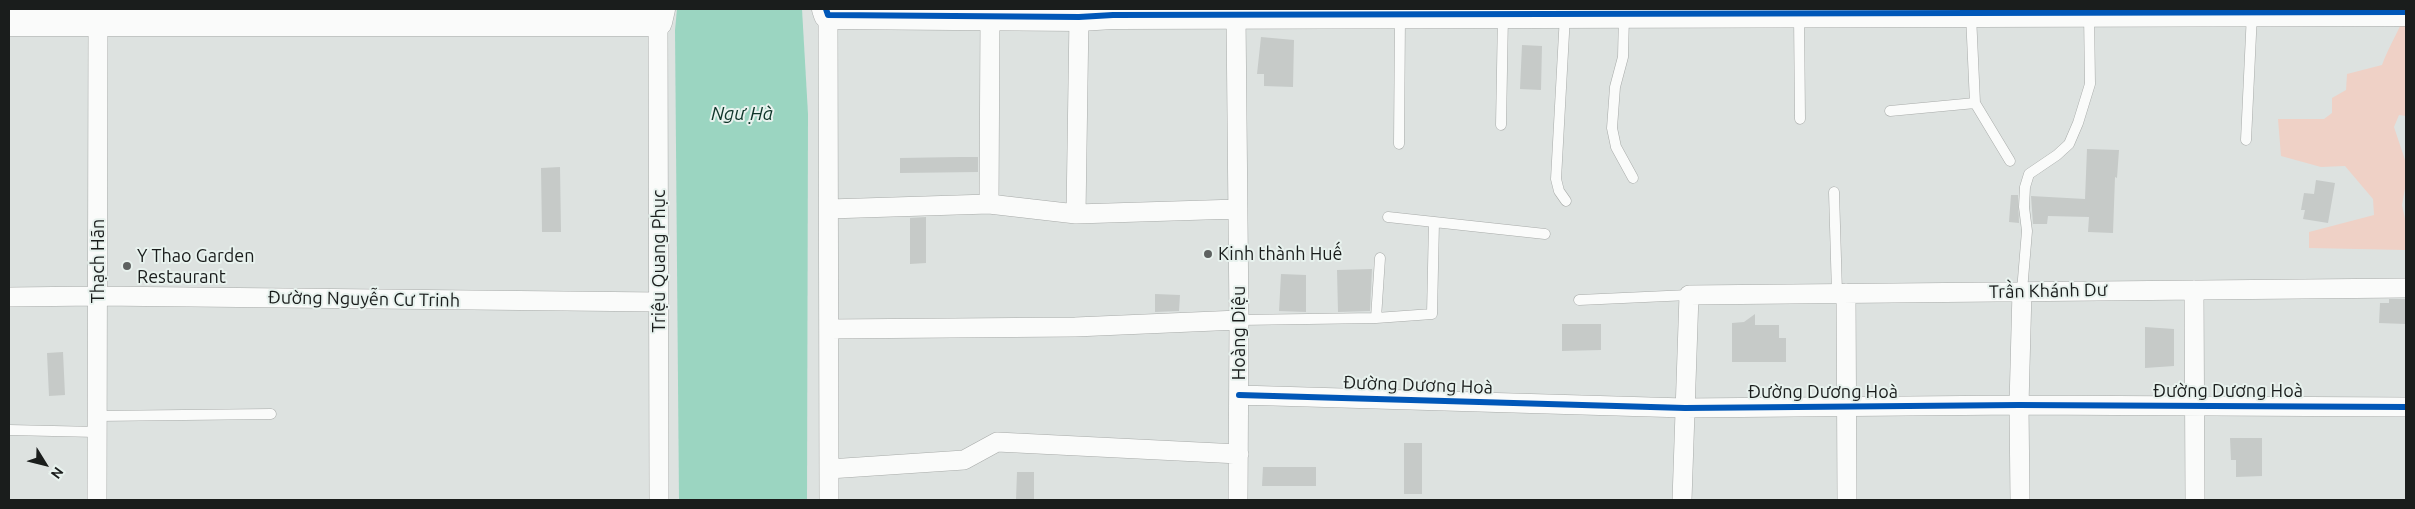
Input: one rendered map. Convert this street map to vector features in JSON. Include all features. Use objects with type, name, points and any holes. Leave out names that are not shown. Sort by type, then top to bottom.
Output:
[{"type":"street","points":[[829,500],[830,329],[827,12],[990,17],[1079,17],[1112,12],[1184,12],[1236,16],[1799,12],[2406,12]]},
{"type":"street","points":[[9,22],[659,15]]},
{"type":"street","name":"Triệu Quang Phục","points":[[659,15],[659,500]]},
{"type":"street","name":"Hoàng Diệu","points":[[1236,16],[1239,320],[1238,500]]},
{"type":"street","points":[[989,204],[990,17]]},
{"type":"street","points":[[1076,214],[1079,17]]},
{"type":"street","name":"Thạch Hãn","points":[[97,500],[98,21]]},
{"type":"street","points":[[829,208],[989,204],[1076,214],[1238,208]]},
{"type":"street","name":"Trần Khánh Dư","points":[[1689,295],[2406,288]]},
{"type":"street","points":[[2194,290],[2195,500]]},
{"type":"street","points":[[2020,500],[2019,405],[2022,291]]},
{"type":"street","points":[[1842,293],[1848,406],[1847,500]]},
{"type":"street","points":[[1686,500],[1685,408],[1689,295]]},
{"type":"street","name":"Đường Nguyễn Cư Trinh","points":[[9,297],[98,296],[659,302]]},
{"type":"street","points":[[830,329],[1075,327],[1239,320]]},
{"type":"street","name":"Đường Dương Hoà","points":[[1239,395],[1685,408],[2019,405],[2406,407]]},
{"type":"street","points":[[829,469],[964,460],[997,442],[1239,454]]},
{"type":"lane","points":[[1799,12],[1800,119]]},
{"type":"lane","points":[[1971,12],[1975,103],[2010,161]]},
{"type":"lane","points":[[2022,291],[2026,231],[2025,188],[2029,174],[2057,155],[2069,144],[2078,123],[2090,84],[2089,12]]},
{"type":"lane","points":[[2246,140],[2252,12]]},
{"type":"lane","points":[[1501,124],[1503,14]]},
{"type":"lane","points":[[1565,14],[1556,179],[1559,190],[1566,201]]},
{"type":"lane","points":[[1624,14],[1623,57],[1615,87],[1612,128],[1616,147],[1633,178]]},
{"type":"lane","points":[[1399,144],[1400,15]]},
{"type":"lane","points":[[1890,111],[1975,103]]},
{"type":"lane","points":[[1834,192],[1842,293]]},
{"type":"lane","points":[[1388,218],[1544,234]]},
{"type":"lane","points":[[1239,320],[1376,318],[1432,314],[1434,222]]},
{"type":"lane","points":[[1376,318],[1380,258]]},
{"type":"lane","points":[[1579,300],[1689,295]]},
{"type":"lane","points":[[9,430],[271,414]]},
{"type":"shaded area","points":[[2406,9],[2406,116],[2399,115],[2394,127],[2406,163],[2406,183],[2402,205],[2406,223],[2406,250],[2309,248],[2309,232],[2374,215],[2373,199],[2345,166],[2321,167],[2281,156],[2278,119],[2324,119],[2332,113],[2332,98],[2346,90],[2347,74],[2382,65]]},
{"type":"water","name":"Ngự Hà","points":[[677,9],[802,9],[808,114],[807,500],[679,500],[675,30]]},
{"type":"building","points":[[1261,37],[1294,40],[1293,87],[1264,86],[1264,74],[1257,74]]},
{"type":"building","points":[[1522,45],[1542,46],[1541,90],[1520,89]]},
{"type":"building","points":[[2087,149],[2119,150],[2117,178],[2115,177],[2113,233],[2088,232],[2089,217],[2048,216],[2047,224],[2033,224],[2031,196],[2085,199]]},
{"type":"building","points":[[978,157],[978,172],[900,173],[900,158]]},
{"type":"building","points":[[560,167],[561,232],[542,232],[541,168]]},
{"type":"building","points":[[2316,180],[2335,183],[2328,223],[2303,219],[2305,210],[2301,210],[2304,193],[2314,194]]},
{"type":"building","points":[[2011,195],[2018,195],[2019,223],[2009,222]]},
{"type":"building","points":[[926,217],[926,263],[910,264],[910,218]]},
{"type":"building","points":[[1372,269],[1370,311],[1338,312],[1337,270]]},
{"type":"building","points":[[1281,274],[1306,275],[1306,312],[1279,311]]},
{"type":"building","points":[[1155,294],[1180,295],[1179,311],[1155,312]]},
{"type":"building","points":[[2389,299],[2406,299],[2406,324],[2379,323],[2380,303],[2389,303]]},
{"type":"building","points":[[1755,314],[1755,325],[1779,325],[1779,338],[1786,338],[1786,362],[1732,362],[1732,323],[1744,322]]},
{"type":"building","points":[[1562,324],[1601,324],[1601,350],[1562,351]]},
{"type":"building","points":[[2145,327],[2174,329],[2174,366],[2145,368]]},
{"type":"building","points":[[63,352],[65,395],[49,396],[47,353]]},
{"type":"building","points":[[2230,438],[2262,438],[2262,476],[2236,477],[2236,460],[2231,460]]},
{"type":"building","points":[[1404,443],[1422,443],[1422,494],[1404,494]]},
{"type":"building","points":[[1263,467],[1316,467],[1316,486],[1262,486]]},
{"type":"building","points":[[1017,472],[1034,472],[1034,500],[1016,500]]},
{"type":"cycle path","points":[[826,9],[828,15],[1079,17],[1113,15],[2406,12]]},
{"type":"cycle path","points":[[1239,395],[1685,408],[2019,405],[2406,407]]},
{"type":"place","name":"Kinh thành Huế","points":[[1208,254]]},
{"type":"place","name":"Y Thao Garden Restaurant","points":[[127,266]]}]
